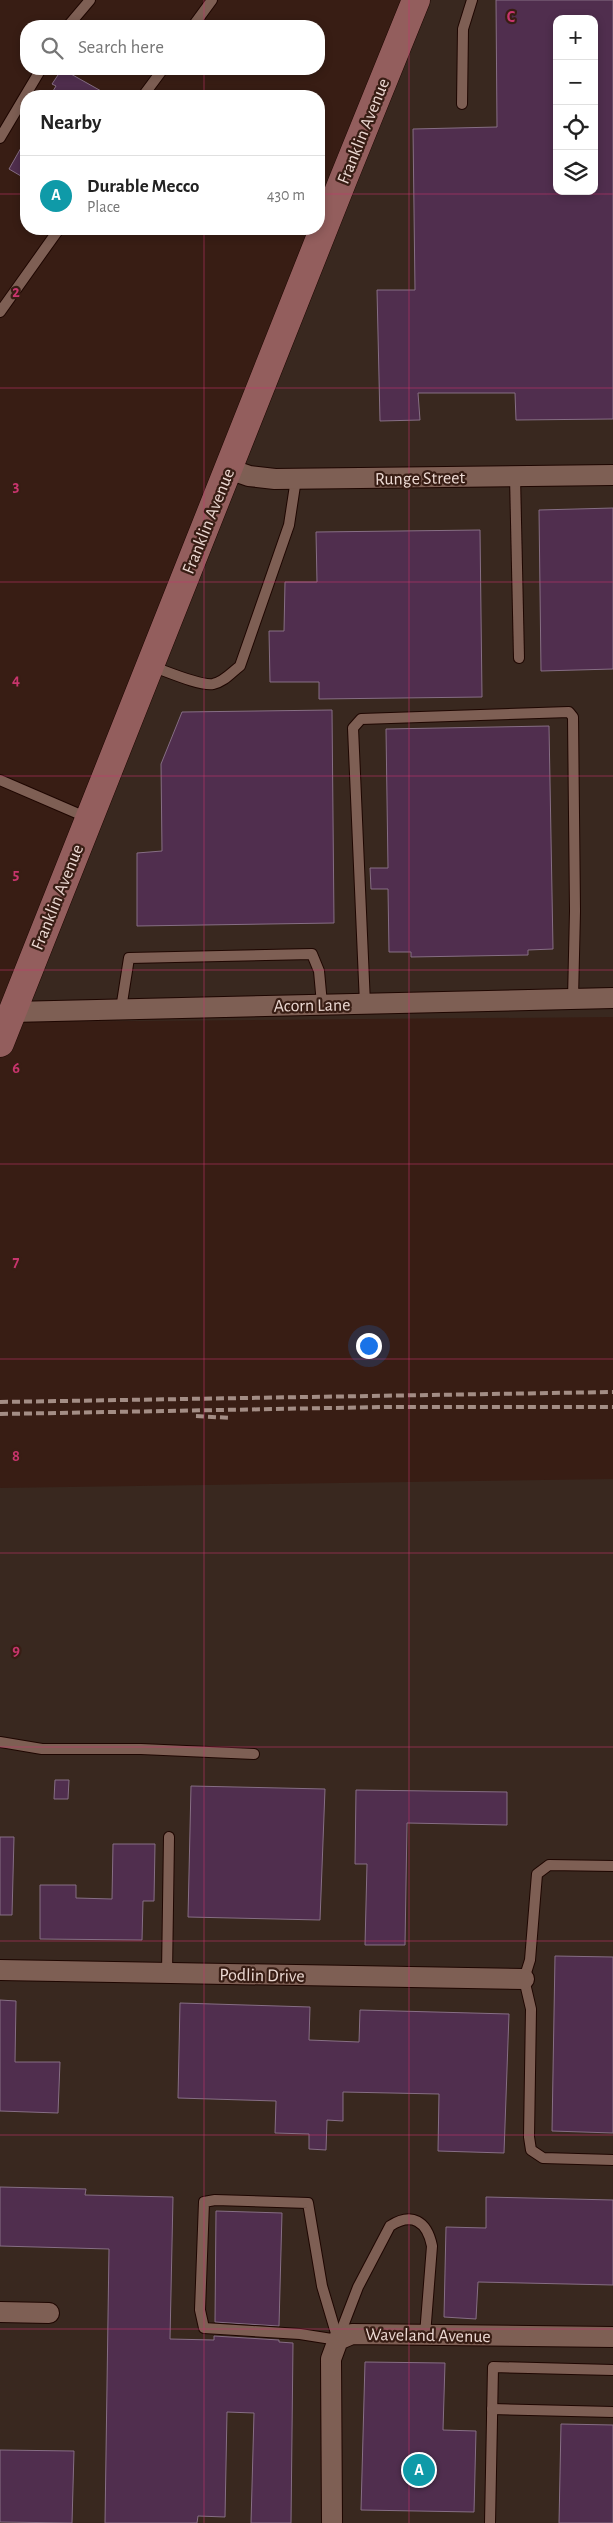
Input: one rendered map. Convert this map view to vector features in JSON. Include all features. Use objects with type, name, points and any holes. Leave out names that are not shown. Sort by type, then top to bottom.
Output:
[{"type":"main road","name":"Franklin Avenue","points":[[325,223],[416,0]]},
{"type":"main road","name":"Franklin Avenue","points":[[0,1043],[320,235]]},
{"type":"street","name":"Runge Street","points":[[229,469],[249,476],[275,479],[613,475]]},
{"type":"street","name":"Acorn Lane","points":[[12,1012],[613,998]]},
{"type":"street","name":"Podlin Drive","points":[[0,1970],[524,1979]]},
{"type":"street","points":[[0,2312],[49,2312]]},
{"type":"street","name":"Waveland Avenue","points":[[338,2340],[352,2334],[613,2337]]},
{"type":"street","points":[[332,2523],[331,2358],[338,2340]]},
{"type":"lane","points":[[73,20],[90,0]]},
{"type":"lane","points":[[197,20],[212,0]]},
{"type":"lane","points":[[462,104],[463,29],[472,0]]},
{"type":"lane","points":[[29,90],[38,75]]},
{"type":"lane","points":[[147,90],[159,75]]},
{"type":"lane","points":[[0,138],[20,105]]},
{"type":"lane","points":[[0,312],[55,235]]},
{"type":"lane","points":[[515,476],[519,658]]},
{"type":"lane","points":[[150,666],[204,683],[214,684],[240,666],[289,525],[296,479]]},
{"type":"lane","points":[[365,1004],[353,728],[360,719],[479,713],[569,712],[573,717],[575,911],[573,999]]},
{"type":"lane","points":[[0,780],[89,818]]},
{"type":"lane","points":[[122,1009],[128,958],[138,957],[312,954],[319,972],[322,1004]]},
{"type":"lane","points":[[0,1742],[42,1749],[141,1749],[254,1754]]},
{"type":"lane","points":[[167,1973],[169,1836]]},
{"type":"lane","points":[[613,1866],[549,1865],[537,1874],[530,1960],[524,1979],[531,2009],[528,2137],[531,2150],[543,2158],[613,2160]]},
{"type":"lane","points":[[216,2200],[308,2203],[322,2286],[338,2340],[300,2334],[204,2328],[200,2310],[204,2202],[216,2200]]},
{"type":"lane","points":[[338,2340],[358,2287],[390,2226],[399,2220],[413,2219],[424,2224],[430,2232],[432,2246],[425,2335]]},
{"type":"lane","points":[[490,2523],[493,2367],[613,2370]]},
{"type":"lane","points":[[492,2409],[613,2412]]},
{"type":"shaded area","points":[[429,0],[613,0],[613,1017],[18,1022]]},
{"type":"shaded area","points":[[613,1479],[613,2523],[0,2523],[0,1488]]},
{"type":"building","points":[[496,0],[613,0],[613,419],[516,420],[515,393],[418,393],[420,420],[380,421],[377,290],[415,290],[413,129],[497,127]]},
{"type":"building","points":[[58,75],[73,75],[99,90],[54,90],[56,86],[52,84]]},
{"type":"building","points":[[20,150],[20,175],[9,169]]},
{"type":"building","points":[[613,508],[613,669],[541,671],[539,510]]},
{"type":"building","points":[[480,530],[482,697],[319,699],[319,682],[270,682],[269,631],[284,631],[285,582],[317,582],[316,532]]},
{"type":"building","points":[[332,710],[334,923],[137,926],[137,853],[162,851],[161,764],[182,712]]},
{"type":"building","points":[[549,726],[553,949],[528,950],[528,955],[411,957],[411,952],[389,952],[388,889],[371,889],[370,868],[388,868],[386,729]]},
{"type":"building","points":[[55,1780],[69,1780],[68,1799],[54,1799]]},
{"type":"building","points":[[191,1786],[325,1789],[320,1920],[188,1917]]},
{"type":"building","points":[[356,1790],[507,1792],[507,1825],[407,1823],[405,1945],[365,1945],[367,1864],[355,1864]]},
{"type":"building","points":[[0,1837],[14,1837],[12,1915],[0,1915]]},
{"type":"building","points":[[113,1844],[155,1844],[154,1901],[143,1901],[142,1940],[40,1939],[40,1885],[76,1885],[76,1898],[112,1899]]},
{"type":"building","points":[[555,1956],[613,1957],[613,2133],[552,2131]]},
{"type":"building","points":[[0,2000],[16,2001],[15,2062],[60,2062],[58,2113],[0,2111]]},
{"type":"building","points":[[180,2003],[310,2007],[309,2040],[359,2042],[360,2010],[509,2014],[504,2153],[438,2151],[439,2094],[343,2092],[343,2121],[327,2120],[326,2150],[309,2149],[309,2134],[275,2133],[276,2101],[178,2098]]},
{"type":"building","points":[[0,2187],[86,2189],[85,2195],[173,2197],[170,2339],[214,2340],[214,2336],[279,2340],[279,2342],[293,2343],[291,2523],[251,2523],[254,2413],[227,2412],[225,2517],[198,2516],[197,2523],[105,2523],[109,2249],[0,2246]]},
{"type":"building","points":[[486,2197],[613,2200],[613,2285],[478,2282],[476,2319],[444,2317],[446,2227],[486,2228]]},
{"type":"building","points":[[216,2211],[282,2213],[279,2326],[215,2322]]},
{"type":"building","points":[[365,2362],[445,2363],[443,2430],[476,2431],[474,2512],[361,2510]]},
{"type":"building","points":[[561,2424],[613,2425],[613,2523],[559,2523]]},
{"type":"building","points":[[0,2450],[74,2451],[72,2523],[0,2522]]},
{"type":"railway","points":[[0,1402],[613,1392]]},
{"type":"railway","points":[[0,1414],[385,1407],[613,1407]]},
{"type":"railway","points":[[196,1416],[231,1418]]},
{"type":"place","name":"Durable Mecco","points":[[419,2470]]}]
